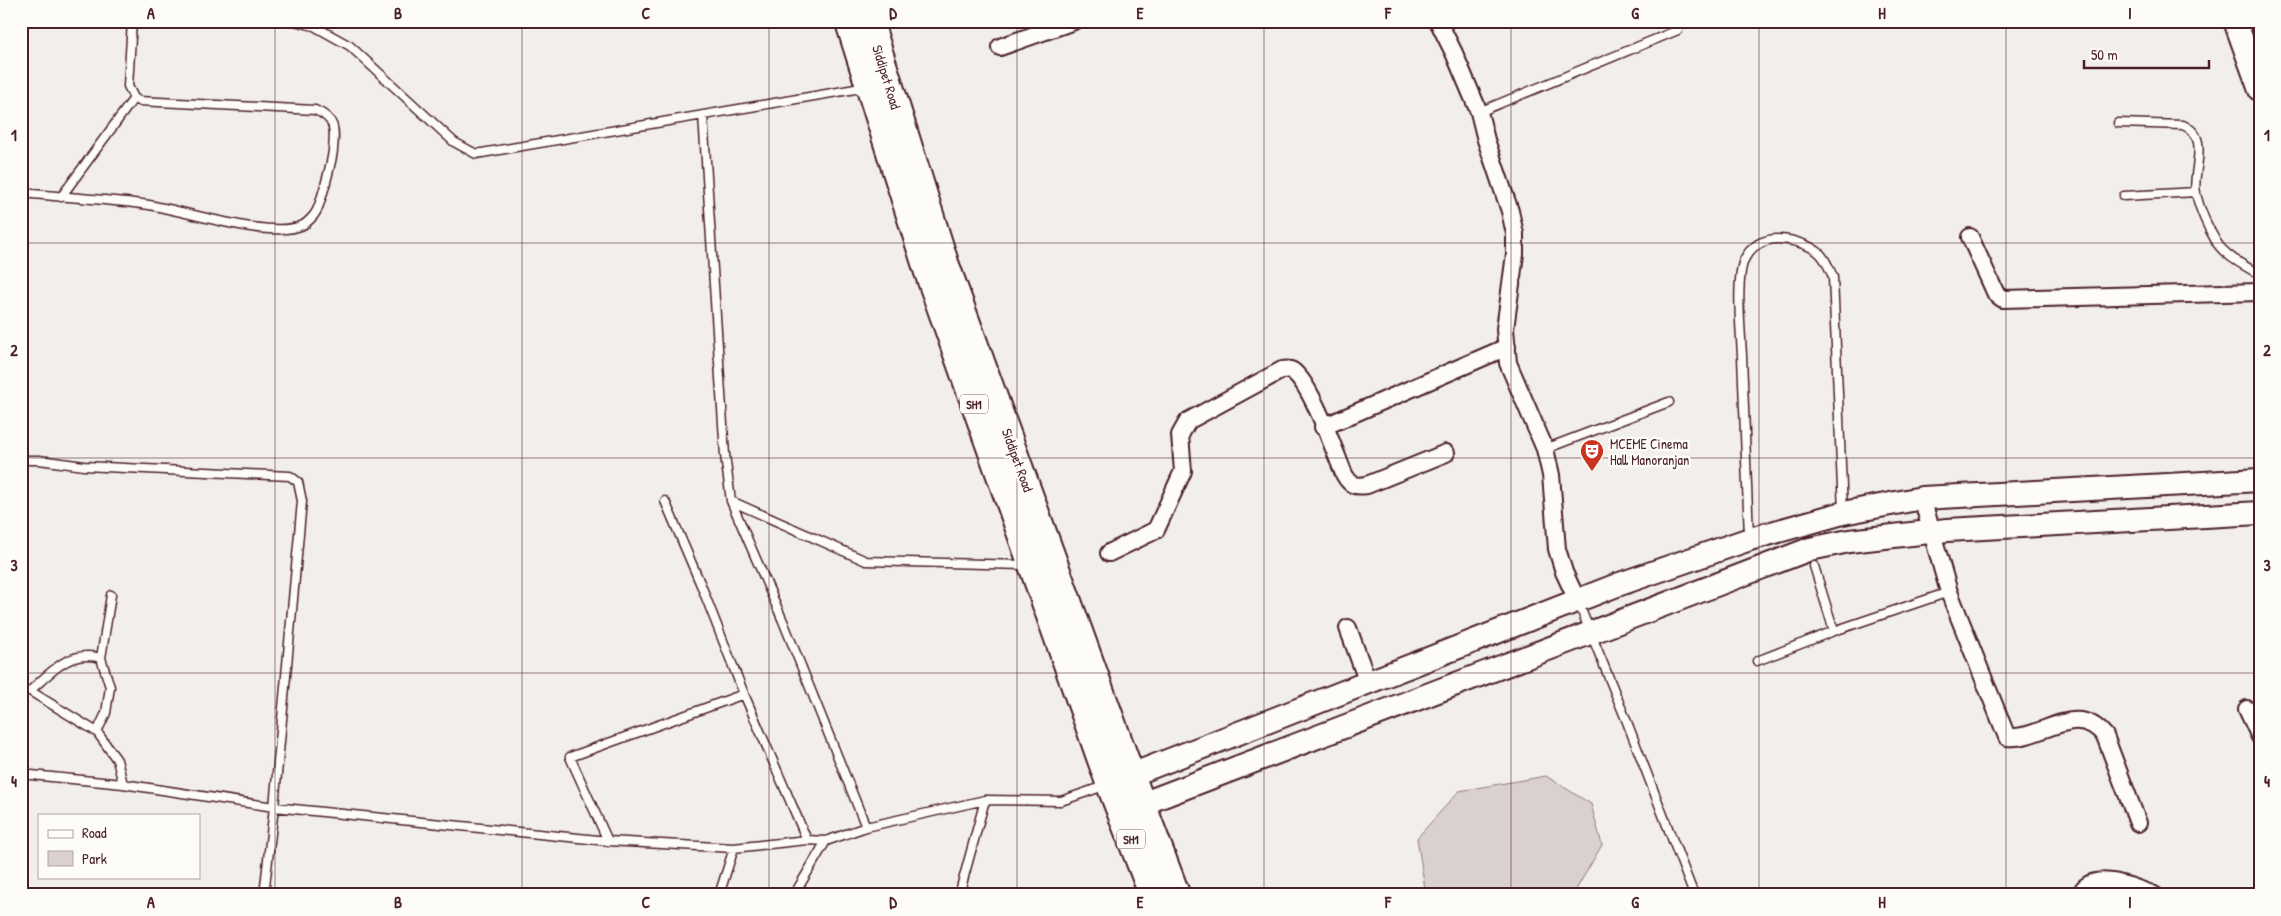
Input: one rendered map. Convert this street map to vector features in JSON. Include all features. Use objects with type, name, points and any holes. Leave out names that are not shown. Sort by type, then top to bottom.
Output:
[{"type":"main road","name":"Siddipet Road","points":[[848,21],[927,271],[1032,565],[1132,808],[1177,895]]},
{"type":"main road","name":"Siddipet Road","points":[[870,21],[946,264],[1121,780]]},
{"type":"main road","name":"Siddipet Road","points":[[1132,808],[1152,895]]},
{"type":"street","points":[[1000,47],[1074,21]]},
{"type":"street","points":[[1438,21],[1479,112],[1515,234],[1513,281],[1505,329],[1508,363],[1545,449],[1551,476],[1558,549],[1564,572],[1577,600]]},
{"type":"street","points":[[2235,21],[2260,90]]},
{"type":"street","points":[[1970,237],[1996,294],[2003,299],[2260,292]]},
{"type":"street","points":[[1323,427],[1507,347]]},
{"type":"street","points":[[1109,553],[1156,530],[1183,471],[1180,435],[1188,421],[1271,376],[1289,369],[1296,373],[1307,389],[1349,483],[1356,486],[1367,485],[1446,453]]},
{"type":"street","points":[[1121,780],[1577,600],[1750,540],[1843,513],[1922,498],[2260,480]]},
{"type":"street","points":[[1922,498],[1949,592],[2007,737],[2017,738],[2058,723],[2075,720],[2099,728],[2106,736],[2138,823]]},
{"type":"street","points":[[1132,808],[1810,549],[1849,541],[1932,532],[2260,513]]},
{"type":"street","points":[[1348,628],[1368,683]]},
{"type":"street","points":[[1468,643],[1482,675]]},
{"type":"street","points":[[1344,692],[1355,723]]},
{"type":"street","points":[[2248,709],[2260,737]]},
{"type":"street","points":[[2080,895],[2089,884],[2099,880],[2154,895]]},
{"type":"lane","points":[[21,193],[145,204],[209,220],[282,230],[303,225],[316,213],[333,152],[335,130],[332,122],[325,114],[315,110],[147,103],[134,98],[128,86],[132,21]]},
{"type":"lane","points":[[294,21],[314,26],[350,46],[454,142],[476,154],[869,87]]},
{"type":"lane","points":[[1479,112],[1678,30]]},
{"type":"lane","points":[[61,197],[134,98]]},
{"type":"lane","points":[[703,115],[725,455],[731,502],[784,621],[866,827]]},
{"type":"lane","points":[[2118,123],[2184,125],[2193,129],[2197,135],[2199,146],[2196,192],[2203,215],[2219,245],[2225,252],[2260,275]]},
{"type":"lane","points":[[2124,196],[2196,192]]},
{"type":"lane","points":[[1750,540],[1740,324],[1740,269],[1751,250],[1766,239],[1789,240],[1814,247],[1827,263],[1832,277],[1843,513]]},
{"type":"lane","points":[[1545,449],[1669,402]]},
{"type":"lane","points":[[21,460],[39,460],[84,466],[290,476],[298,482],[302,501],[274,807],[264,895]]},
{"type":"lane","points":[[665,501],[702,585],[744,694],[807,840]]},
{"type":"lane","points":[[731,502],[866,561],[1032,565]]},
{"type":"lane","points":[[1814,566],[1834,631]]},
{"type":"lane","points":[[1757,661],[1834,631],[1949,592]]},
{"type":"lane","points":[[97,732],[106,713],[110,687],[101,658],[111,595]]},
{"type":"lane","points":[[1577,600],[1694,895]]},
{"type":"lane","points":[[30,691],[60,664],[87,654],[101,658]]},
{"type":"lane","points":[[21,690],[30,691],[97,732],[117,760],[123,784]]},
{"type":"lane","points":[[608,841],[570,757],[744,694]]},
{"type":"lane","points":[[21,774],[123,784],[274,807],[608,841],[734,848],[807,840],[826,841],[866,827],[985,800],[1060,801],[1121,780]]},
{"type":"lane","points":[[959,895],[985,800]]},
{"type":"lane","points":[[794,895],[826,841]]},
{"type":"lane","points":[[719,895],[734,848]]},
{"type":"green space","points":[[1546,776],[1591,804],[1602,845],[1573,895],[1426,895],[1417,838],[1459,791]]},
{"type":"place","name":"MCEME Cinema Hall Manoranjan","points":[[1592,472]]}]
